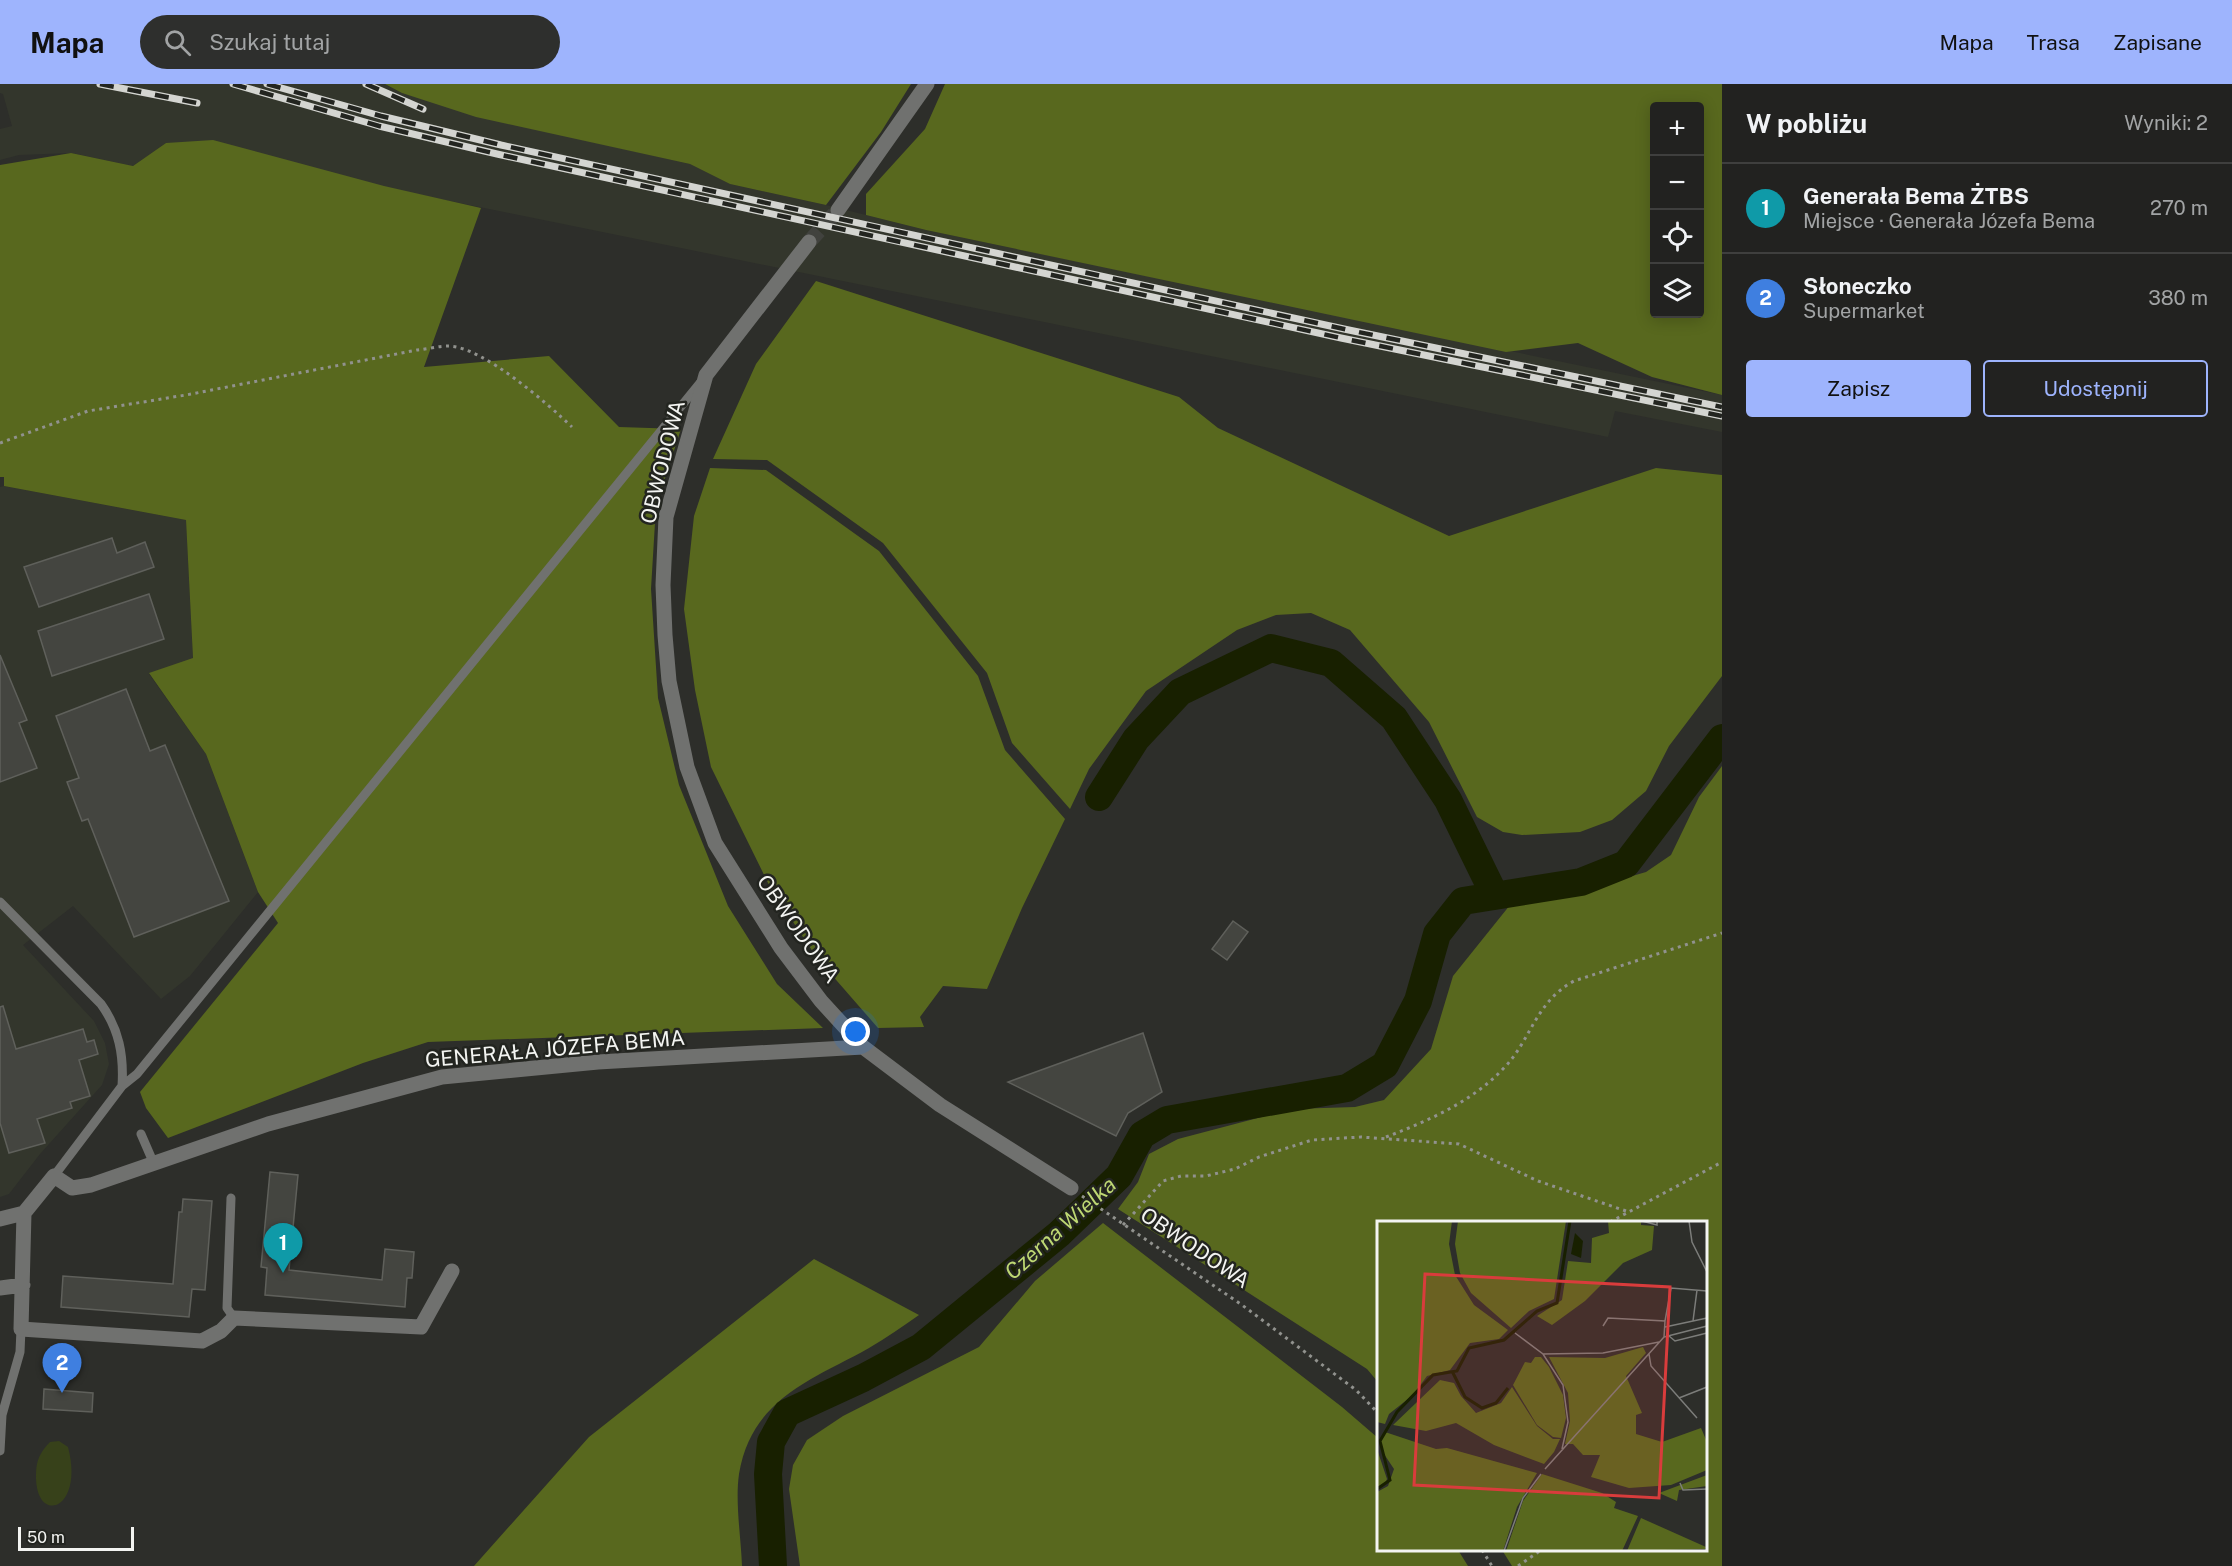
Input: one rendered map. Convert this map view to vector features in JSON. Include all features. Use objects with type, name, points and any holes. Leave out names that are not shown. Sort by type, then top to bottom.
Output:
[{"type":"street","points":[[838,210],[927,84]]},
{"type":"street","name":"OBWODOWA","points":[[809,242],[706,375],[666,517],[663,585],[669,681],[687,767],[720,851],[781,948],[821,1001],[863,1047],[940,1105],[1071,1188]]},
{"type":"street","name":"GENERAŁA JÓZEFA BEMA","points":[[54,1176],[72,1188],[91,1185],[268,1124],[442,1077],[598,1062],[863,1047]]},
{"type":"street","points":[[0,1219],[24,1213],[54,1176]]},
{"type":"street","points":[[24,1213],[21,1329],[202,1341],[220,1331],[234,1318],[421,1327],[452,1271]]},
{"type":"street","points":[[0,1288],[23,1285]]},
{"type":"lane","points":[[54,1176],[122,1086],[137,1074],[706,375]]},
{"type":"lane","points":[[0,902],[101,1004],[111,1018],[120,1042],[123,1068],[122,1086]]},
{"type":"lane","points":[[141,1134],[154,1164]]},
{"type":"lane","points":[[231,1198],[227,1308],[234,1318]]},
{"type":"lane","points":[[0,1451],[2,1415],[20,1352],[21,1329]]},
{"type":"path","points":[[0,443],[88,411],[186,395],[406,352],[451,346],[472,352],[486,360],[545,401],[572,427]]},
{"type":"path","points":[[1384,1137],[1440,1115],[1502,1070],[1517,1051],[1540,1009],[1558,990],[1574,981],[1722,933]]},
{"type":"path","points":[[1123,1225],[1163,1181],[1180,1176],[1206,1176],[1235,1169],[1259,1157],[1312,1140],[1384,1137],[1459,1144],[1538,1181],[1629,1212]]},
{"type":"path","points":[[1612,1221],[1722,1162]]},
{"type":"path","name":"OBWODOWA","points":[[1071,1188],[1242,1305],[1356,1390],[1377,1412]]},
{"type":"path","points":[[1483,1551],[1492,1566]]},
{"type":"path","points":[[1518,1566],[1540,1551]]},
{"type":"shaded area","points":[[0,84],[385,84],[402,93],[566,136],[690,164],[730,184],[926,230],[1722,395],[1722,432],[1615,411],[1608,437],[166,143],[133,166],[71,153],[19,155],[0,160],[0,129],[12,126],[3,94],[0,93]]},
{"type":"shaded area","points":[[0,487],[186,520],[193,659],[149,674],[206,754],[258,892],[190,976],[161,999],[73,906],[23,945],[94,1021],[105,1043],[109,1064],[102,1085],[40,1154],[9,1194],[0,1197]]},
{"type":"green space","points":[[385,84],[911,84],[881,132],[826,205],[730,184],[690,164],[476,117],[402,93]]},
{"type":"green space","points":[[945,84],[1722,84],[1722,395],[1652,377],[1578,343],[1506,352],[926,230],[866,215],[866,194],[925,129]]},
{"type":"green space","points":[[213,140],[384,186],[481,208],[424,367],[549,356],[619,427],[681,429],[656,506],[651,589],[658,698],[679,785],[728,906],[777,984],[823,1028],[428,1042],[363,1063],[168,1138],[146,1108],[140,1092],[278,923],[258,892],[206,754],[149,673],[193,658],[186,520],[4,486],[4,477],[0,477],[0,165],[71,153],[133,166],[166,143]]},
{"type":"green space","points":[[816,281],[1179,397],[1218,428],[1449,536],[1656,468],[1722,475],[1722,676],[1669,746],[1646,791],[1612,820],[1580,832],[1522,835],[1503,832],[1477,817],[1429,722],[1350,630],[1311,613],[1276,615],[1237,630],[1146,691],[1089,769],[1070,809],[1012,743],[987,673],[883,543],[767,460],[713,459],[756,364]]},
{"type":"green space","points":[[710,468],[766,470],[879,551],[978,676],[1005,750],[1065,819],[1022,908],[987,989],[943,986],[920,1017],[924,1027],[878,1028],[817,958],[770,887],[711,767],[695,690],[684,609],[694,516]]},
{"type":"green space","points":[[1722,766],[1722,1566],[1512,1566],[1503,1551],[1707,1551],[1707,1221],[1377,1221],[1377,1381],[1367,1369],[1118,1209],[1138,1182],[1149,1154],[1178,1139],[1292,1109],[1355,1107],[1384,1100],[1431,1049],[1453,976],[1510,905],[1562,882],[1615,881],[1646,872],[1671,855],[1699,797]]},
{"type":"green space","points":[[1103,1223],[1342,1407],[1377,1437],[1377,1551],[1459,1551],[1468,1566],[800,1566],[789,1489],[793,1465],[807,1440],[843,1416],[979,1347],[1035,1281]]},
{"type":"green space","points":[[814,1259],[919,1315],[875,1344],[788,1394],[771,1409],[757,1427],[746,1448],[739,1474],[738,1508],[742,1566],[474,1566],[589,1437]]},
{"type":"green space","points":[[59,1441],[68,1447],[71,1469],[70,1486],[65,1497],[58,1504],[50,1505],[43,1501],[38,1491],[37,1465],[41,1453],[50,1442]]},
{"type":"building","points":[[112,538],[117,553],[145,542],[154,567],[39,607],[24,567]]},
{"type":"building","points":[[149,594],[164,639],[52,676],[38,631]]},
{"type":"building","points":[[0,655],[27,720],[19,723],[37,768],[0,782]]},
{"type":"building","points":[[126,689],[150,751],[165,745],[229,901],[134,937],[88,819],[82,821],[67,782],[79,778],[56,716]]},
{"type":"building","points":[[1233,921],[1248,932],[1227,960],[1212,949]]},
{"type":"building","points":[[3,1006],[16,1049],[83,1029],[87,1042],[94,1040],[98,1054],[79,1060],[90,1096],[70,1102],[72,1108],[37,1119],[45,1143],[9,1153],[0,1123],[0,1007]]},
{"type":"building","points":[[1143,1033],[1162,1092],[1128,1113],[1116,1136],[1008,1082]]},
{"type":"building","points":[[270,1172],[298,1175],[289,1270],[382,1280],[385,1249],[414,1252],[412,1278],[407,1278],[405,1307],[265,1295],[267,1268],[261,1267]]},
{"type":"building","points":[[183,1199],[212,1201],[205,1290],[192,1289],[189,1317],[61,1307],[63,1276],[173,1284],[179,1212],[182,1212]]},
{"type":"building","points":[[44,1389],[93,1393],[92,1412],[43,1409]]},
{"type":"waterway","name":"Czerna Wielka","points":[[1099,797],[1136,739],[1180,692],[1271,648],[1331,663],[1394,718],[1448,800],[1495,896]]},
{"type":"waterway","name":"Czerna Wielka","points":[[773,1566],[768,1474],[771,1442],[787,1413],[863,1378],[921,1347],[1059,1234],[1119,1176],[1142,1135],[1167,1120],[1347,1088],[1385,1065],[1418,1001],[1437,934],[1463,901],[1581,882],[1626,864],[1722,738]]},
{"type":"tunnel","points":[[809,242],[838,210]]},
{"type":"railway","points":[[100,84],[197,103]]},
{"type":"railway","points":[[233,84],[379,126],[497,154],[1341,338],[1722,416]]},
{"type":"railway","points":[[267,84],[381,116],[501,145],[1344,329],[1722,407]]},
{"type":"railway","points":[[366,84],[423,109]]},
{"type":"place","name":"Generała Bema ŻTBS","points":[[283,1273]]},
{"type":"place","name":"Słoneczko","points":[[62,1393]]}]
